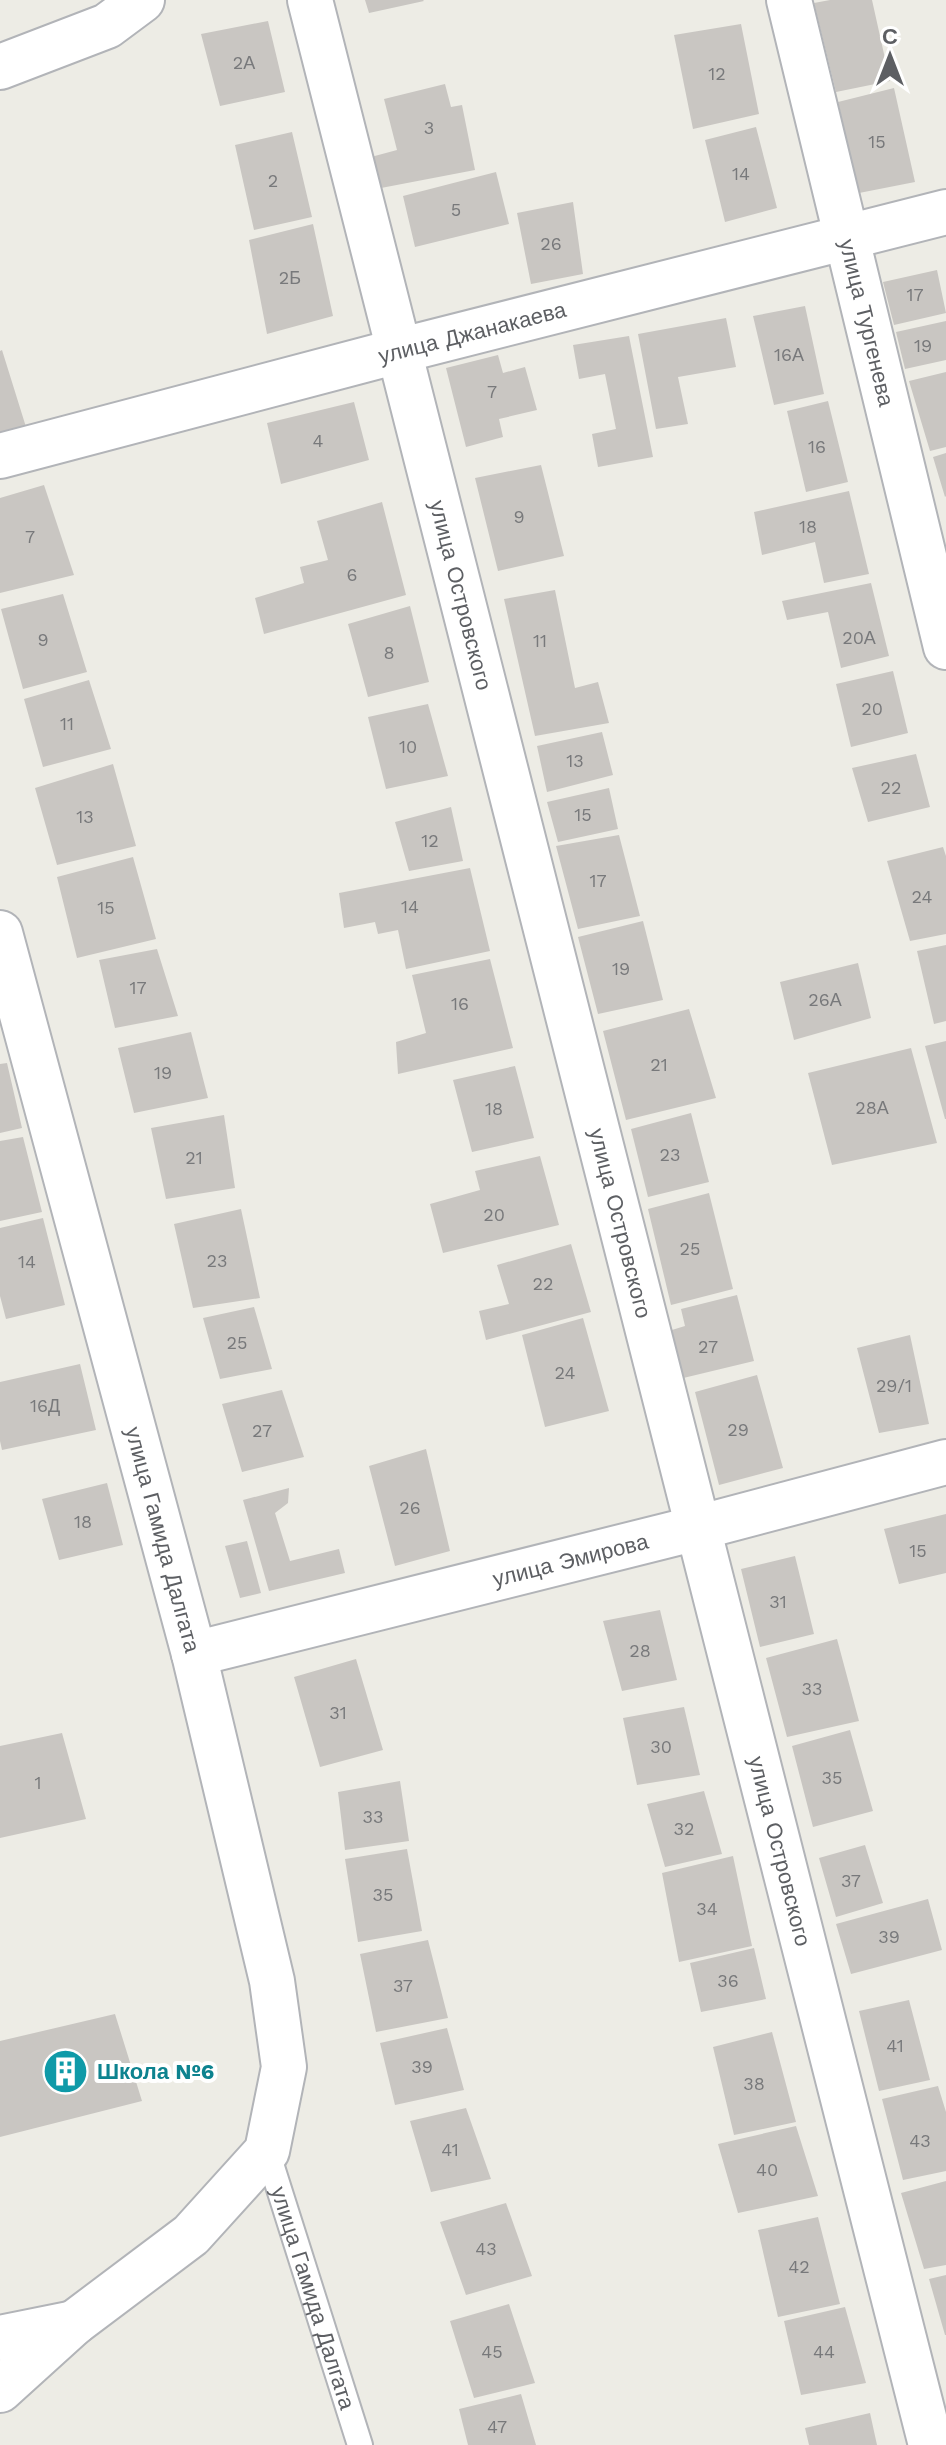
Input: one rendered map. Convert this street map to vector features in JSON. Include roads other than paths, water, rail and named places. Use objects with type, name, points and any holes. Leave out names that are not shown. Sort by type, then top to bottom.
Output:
[{"type":"street","points":[[0,67],[107,26],[142,0]]},
{"type":"street","name":"улица Островского","points":[[310,0],[931,2445]]},
{"type":"street","name":"улица Тургенева","points":[[789,0],[946,647]]},
{"type":"street","name":"улица Джанакаева","points":[[0,456],[946,212]]},
{"type":"street","name":"улица Гамида Далгата","points":[[0,933],[194,1654],[272,1981],[284,2067],[267,2151],[191,2235],[74,2323],[0,2390]]},
{"type":"street","name":"улица Эмирова","points":[[194,1654],[946,1462]]},
{"type":"street","points":[[0,2338],[74,2323]]},
{"type":"lane","name":"улица Гамида Далгата","points":[[267,2151],[360,2445]]},
{"type":"place","name":"Школа №6","points":[[66,2071]]}]
